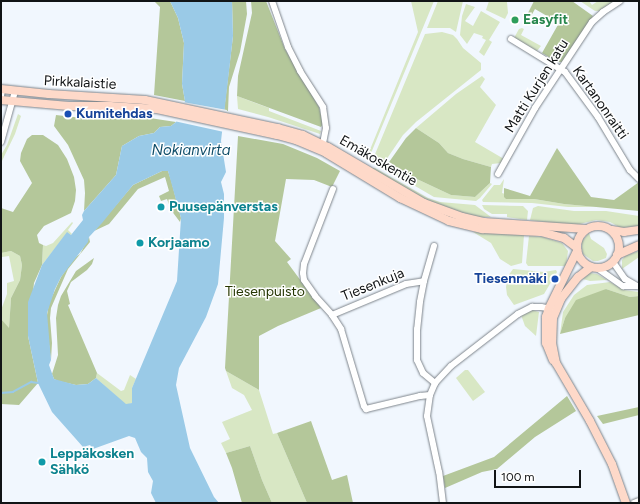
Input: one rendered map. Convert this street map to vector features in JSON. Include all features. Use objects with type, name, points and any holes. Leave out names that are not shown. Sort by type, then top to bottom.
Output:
[{"type":"main road","name":"Pirkkalaistie","points":[[1,92],[15,91],[124,98],[158,106]]},
{"type":"main road","name":"Pirkkalaistie","points":[[1,100],[69,106],[158,106]]},
{"type":"main road","name":"Emäkoskentie","points":[[158,106],[303,135],[356,161],[414,197],[462,217],[484,222],[586,229]]},
{"type":"main road","name":"Emäkoskentie","points":[[240,123],[317,150],[400,198],[449,221],[482,229],[522,230],[547,234],[564,238],[576,249]]},
{"type":"main road","points":[[626,503],[612,464],[587,416],[556,363],[551,335],[552,309],[576,249],[579,236],[586,229],[602,226],[612,230],[624,232],[639,230]]},
{"type":"main road","points":[[612,230],[619,242],[615,259]]},
{"type":"main road","points":[[552,309],[572,283],[594,268],[606,267],[615,259],[639,245]]},
{"type":"main road","points":[[576,249],[581,260],[594,268]]},
{"type":"street","points":[[272,1],[288,47],[300,71],[322,107],[326,128],[323,144]]},
{"type":"street","name":"Matti Kurjen katu","points":[[498,174],[532,114],[592,22],[603,12],[620,1]]},
{"type":"street","name":"Kartanonraitti","points":[[511,39],[562,70],[583,95],[630,170],[639,179]]},
{"type":"street","points":[[1,142],[15,91]]},
{"type":"street","points":[[333,189],[304,264],[303,273],[308,286],[332,315],[343,336],[353,373],[366,409],[430,395]]},
{"type":"street","points":[[434,246],[424,281],[417,329],[417,360],[423,373],[435,383]]},
{"type":"street","points":[[615,259],[624,279],[638,286]]},
{"type":"street","points":[[594,268],[623,286],[638,286]]},
{"type":"street","name":"Tiesenkuja","points":[[332,315],[406,284],[424,281]]},
{"type":"street","points":[[443,503],[439,472],[427,416],[430,395],[435,383],[451,366],[518,314],[532,308],[552,309]]},
{"type":"street","points":[[634,503],[639,501]]},
{"type":"green space","points":[[154,1],[170,1],[178,18],[184,43],[182,84],[185,101],[154,95],[160,7]]},
{"type":"green space","points":[[232,1],[246,1],[247,14],[240,52],[229,87],[228,111],[224,111],[233,36]]},
{"type":"green space","points":[[251,1],[266,1],[285,49],[319,107],[323,124],[321,127],[237,96],[238,76],[252,13]]},
{"type":"green space","points":[[411,1],[434,1],[369,158],[367,157],[418,32]]},
{"type":"green space","points":[[438,1],[463,1],[456,32],[450,28],[427,28]]},
{"type":"green space","points":[[489,1],[507,2],[508,13],[505,19],[486,10]]},
{"type":"green space","points":[[534,1],[572,1],[593,16],[563,62],[557,62],[542,53],[559,23],[535,9],[526,25],[523,23]]},
{"type":"green space","points":[[580,1],[589,1],[592,5],[598,1],[615,1],[599,11],[595,11]]},
{"type":"green space","points":[[466,4],[475,7],[465,21],[473,26],[481,11],[500,22],[489,40],[492,42],[484,56],[479,52],[486,40],[482,38],[483,36],[474,33],[467,44],[460,35],[462,16]]},
{"type":"green space","points":[[519,29],[524,29],[521,35],[541,46],[537,51],[514,38]]},
{"type":"green space","points":[[442,32],[453,35],[463,48],[481,63],[481,70],[416,122],[403,135],[384,163],[380,165],[374,162],[373,159],[425,34]]},
{"type":"green space","points":[[482,76],[485,79],[480,87],[496,105],[475,142],[504,159],[501,163],[492,164],[491,167],[448,153],[439,143],[416,128],[456,94]]},
{"type":"green space","points":[[237,96],[269,108],[269,111],[321,131],[320,134],[238,109]]},
{"type":"green space","points":[[18,114],[21,116],[15,134],[1,163],[1,155],[7,145]]},
{"type":"green space","points":[[56,115],[82,118],[130,115],[176,122],[171,126],[160,127],[154,133],[139,136],[122,146],[116,175],[84,211],[84,180],[68,145],[54,126]]},
{"type":"green space","points":[[416,128],[439,143],[448,153],[491,167],[490,183],[475,197],[451,195],[387,165],[406,138]]},
{"type":"green space","points":[[32,135],[43,135],[58,145],[67,159],[74,177],[76,190],[75,201],[71,213],[44,226],[37,235],[39,243],[43,245],[42,265],[34,283],[28,336],[38,383],[19,405],[1,404],[1,319],[9,328],[11,298],[20,280],[22,265],[20,256],[11,251],[1,253],[1,208],[13,212],[32,183],[20,161],[21,153],[27,139]]},
{"type":"green space","name":"Tiesenpuisto","points":[[238,136],[283,144],[317,158],[340,171],[332,187],[314,180],[286,179],[275,241],[291,259],[287,262],[321,308],[278,326],[259,336],[259,390],[226,371],[225,368]]},
{"type":"green space","points":[[557,148],[591,197],[614,200],[639,182],[639,211],[564,204],[534,199],[506,199],[504,197],[504,188],[530,196]]},
{"type":"green space","points":[[387,165],[451,195],[475,197],[490,183],[492,184],[476,201],[434,197],[386,169]]},
{"type":"green space","points":[[370,168],[375,168],[428,198],[440,202],[475,205],[491,217],[476,217],[434,204]]},
{"type":"green space","points":[[162,171],[168,171],[181,218],[180,222],[171,210],[167,199],[161,201],[159,196],[169,191],[165,177],[138,189],[109,224],[94,231],[133,185]]},
{"type":"green space","points":[[504,179],[502,193],[522,199],[534,199],[597,207],[568,207],[532,203],[483,202],[482,200],[494,185],[500,185]]},
{"type":"green space","points":[[482,205],[523,206],[528,211],[527,220],[507,217],[507,214],[492,214],[484,209]]},
{"type":"green space","points":[[538,206],[574,211],[606,211],[639,216],[639,226],[621,228],[610,222],[596,220],[576,225],[567,225],[530,220],[533,208]]},
{"type":"green space","points":[[72,222],[73,223],[68,230],[72,234],[67,233],[42,265],[43,245],[46,246],[53,243]]},
{"type":"green space","points":[[473,232],[524,235],[522,263],[511,266],[500,259],[491,243]]},
{"type":"green space","points":[[589,233],[591,239],[604,248],[607,254],[606,258],[593,261],[583,254],[582,241]]},
{"type":"green space","points":[[529,236],[543,237],[562,243],[568,251],[566,266],[528,266],[526,263]]},
{"type":"green space","points":[[89,237],[90,242],[68,269],[51,308],[51,360],[46,321],[49,303],[61,277],[73,259],[80,254]]},
{"type":"green space","points":[[11,251],[20,256],[22,265],[20,280],[11,298],[9,329],[1,319],[1,310],[7,294],[7,283],[14,281],[9,256],[2,257],[1,253]]},
{"type":"green space","points":[[639,251],[639,257],[622,269],[622,260],[625,256]]},
{"type":"green space","points":[[94,258],[92,264],[87,270],[71,282],[67,291],[70,304],[68,305],[97,373],[96,378],[88,384],[76,385],[58,381],[54,379],[52,374],[58,355],[56,318],[61,296],[76,271]]},
{"type":"green space","points":[[513,269],[544,272],[556,270],[557,272],[544,294],[514,305],[507,295],[506,287],[508,276]]},
{"type":"green space","points":[[590,273],[597,274],[607,280],[590,281],[583,279]]},
{"type":"green space","points":[[610,282],[624,290],[639,292],[639,296],[630,297],[606,289],[565,318],[560,334],[563,312],[574,295],[587,285]]},
{"type":"green space","points":[[606,289],[630,297],[639,296],[639,315],[560,334],[565,318],[576,300]]},
{"type":"green space","points":[[532,310],[539,312],[536,336],[525,326],[521,315]]},
{"type":"green space","points":[[465,370],[468,370],[485,392],[473,401],[456,378]]},
{"type":"green space","points":[[226,371],[259,390],[273,434],[277,433],[307,503],[272,503],[250,446],[226,453],[221,443],[230,439],[222,422],[252,410],[244,395],[232,388]]},
{"type":"green space","points":[[97,373],[121,391],[124,390],[130,375],[136,379],[132,388],[132,403],[126,405],[96,378]]},
{"type":"green space","points":[[567,396],[576,411],[535,437],[497,469],[482,472],[445,488],[443,476],[494,457]]},
{"type":"green space","points":[[639,407],[639,415],[603,424],[597,416]]},
{"type":"green space","points":[[311,421],[332,480],[347,475],[353,503],[307,503],[277,433]]},
{"type":"green space","points":[[250,446],[272,503],[242,503],[226,453]]},
{"type":"water","name":"Nokianvirta","points":[[170,1],[232,1],[233,36],[221,141],[226,172],[221,182],[224,194],[224,218],[218,284],[206,317],[179,368],[176,385],[190,448],[214,497],[219,503],[156,503],[151,493],[153,481],[148,472],[147,458],[141,452],[135,438],[129,436],[93,449],[90,445],[83,447],[52,412],[38,383],[28,336],[28,302],[42,265],[67,232],[71,235],[83,220],[82,215],[84,211],[116,175],[122,146],[139,136],[154,133],[160,127],[171,126],[176,122],[185,101],[182,84],[184,43],[178,18]],"holes":[[[162,171],[168,171],[181,218],[177,281],[132,388],[132,403],[126,404],[96,378],[88,384],[76,385],[54,379],[49,365],[51,360],[47,313],[55,289],[61,277],[88,242],[89,237],[133,185]]]},
{"type":"pier","points":[[183,102],[227,110],[224,132],[174,121]]},
{"type":"waterway","points":[[1,393],[13,392],[31,382],[38,383]]},
{"type":"place","name":"Easyfit","points":[[515,20]]},
{"type":"place","name":"Kumitehdas","points":[[68,114]]},
{"type":"place","name":"Puusepänverstas","points":[[161,207]]},
{"type":"place","name":"Korjaamo","points":[[140,243]]},
{"type":"place","name":"Tiesenmäki","points":[[555,279]]},
{"type":"place","name":"Leppäkosken Sähkö","points":[[42,462]]}]
